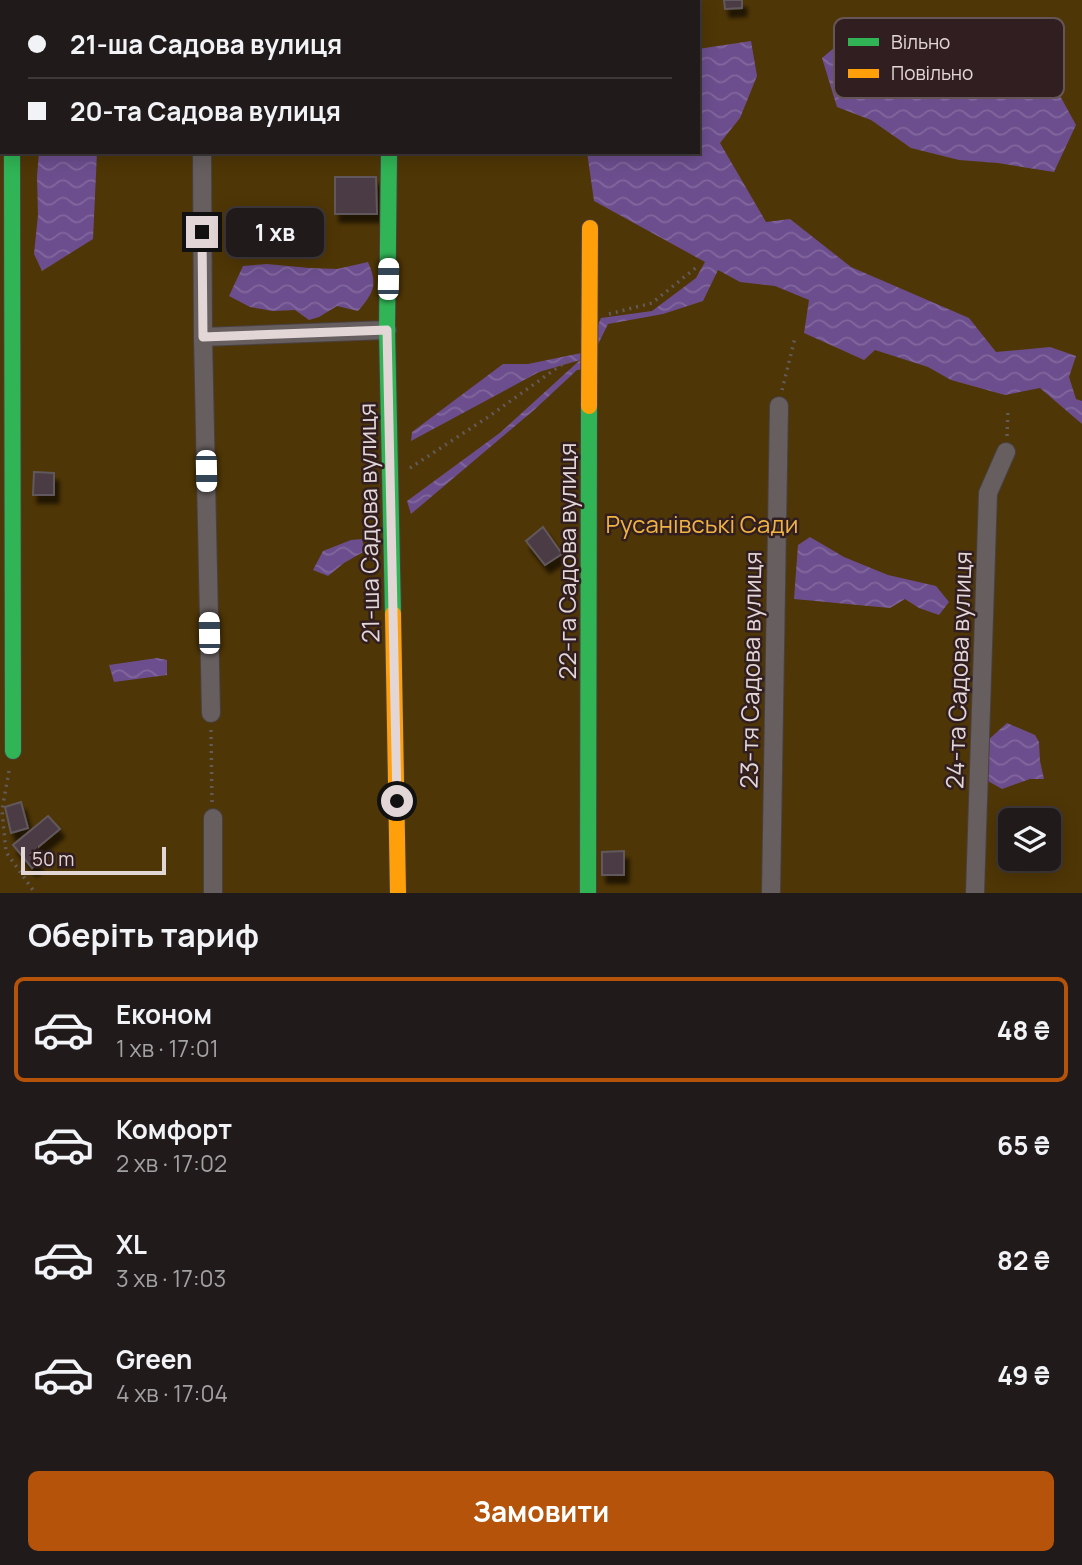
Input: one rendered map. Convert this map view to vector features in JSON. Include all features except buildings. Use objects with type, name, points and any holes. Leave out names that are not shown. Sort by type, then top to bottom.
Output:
[{"type":"street","points":[[12,154],[13,751]]},
{"type":"street","points":[[202,154],[211,713]]},
{"type":"street","name":"21-ша Садова вулиця","points":[[389,154],[387,330],[398,893]]},
{"type":"street","name":"22-га Садова вулиця","points":[[588,893],[590,228]]},
{"type":"street","points":[[203,337],[387,330]]},
{"type":"street","name":"23-тя Садова вулиця","points":[[771,893],[779,406]]},
{"type":"street","name":"24-та Садова вулиця","points":[[975,893],[988,493],[1006,452]]},
{"type":"street","points":[[213,818],[213,893]]},
{"type":"path","points":[[590,319],[652,303],[698,266]]},
{"type":"path","points":[[779,406],[795,338]]},
{"type":"path","points":[[390,481],[560,367]]},
{"type":"path","points":[[1006,452],[1008,410]]},
{"type":"path","points":[[211,749],[212,788]]},
{"type":"path","points":[[13,751],[2,810],[6,852],[35,893]]},
{"type":"green space","name":"Русанівські Сади","points":[[700,0],[1082,0],[1082,893],[0,893],[0,154],[700,154]]},
{"type":"water","points":[[751,41],[757,76],[740,118],[720,143],[766,222],[790,219],[851,267],[969,318],[996,352],[1050,347],[1076,356],[1069,377],[1076,399],[1082,401],[1082,424],[1040,388],[1005,395],[951,380],[928,367],[875,350],[864,360],[804,333],[809,300],[775,286],[740,282],[718,270],[703,301],[663,314],[608,324],[586,369],[577,370],[411,514],[407,501],[501,432],[580,360],[539,372],[411,441],[412,432],[503,364],[528,364],[586,352],[601,318],[652,311],[696,278],[705,262],[594,201],[587,154],[700,154],[700,49]]},
{"type":"water","points":[[834,48],[834,97],[822,58]]},
{"type":"water","points":[[834,98],[1061,98],[1076,125],[1054,172],[959,160],[911,148],[871,120],[837,107]]},
{"type":"water","points":[[39,154],[97,154],[93,239],[42,271],[34,254],[38,215]]},
{"type":"water","points":[[368,262],[373,276],[373,288],[358,311],[337,306],[309,320],[295,310],[273,311],[250,307],[229,296],[243,266],[267,264],[337,269]]},
{"type":"water","points":[[810,537],[844,557],[888,575],[936,586],[949,602],[939,615],[919,608],[905,599],[890,608],[794,599],[798,545]]},
{"type":"water","points":[[362,539],[365,551],[328,576],[313,570],[323,551],[351,540]]},
{"type":"water","points":[[157,658],[167,660],[167,675],[114,682],[109,665]]},
{"type":"water","points":[[1007,723],[1035,735],[1039,742],[1044,779],[1030,779],[1002,789],[979,776],[987,741]]},
{"type":"traffic: fast","points":[[12,154],[13,751]]},
{"type":"traffic: fast","points":[[389,154],[387,330],[393,614]]},
{"type":"traffic: fast","points":[[588,893],[589,406]]},
{"type":"traffic: slow","points":[[589,406],[590,228]]},
{"type":"traffic: slow","points":[[393,614],[398,893]]},
{"type":"route","points":[[202,232],[203,337],[387,330],[397,801]]}]
